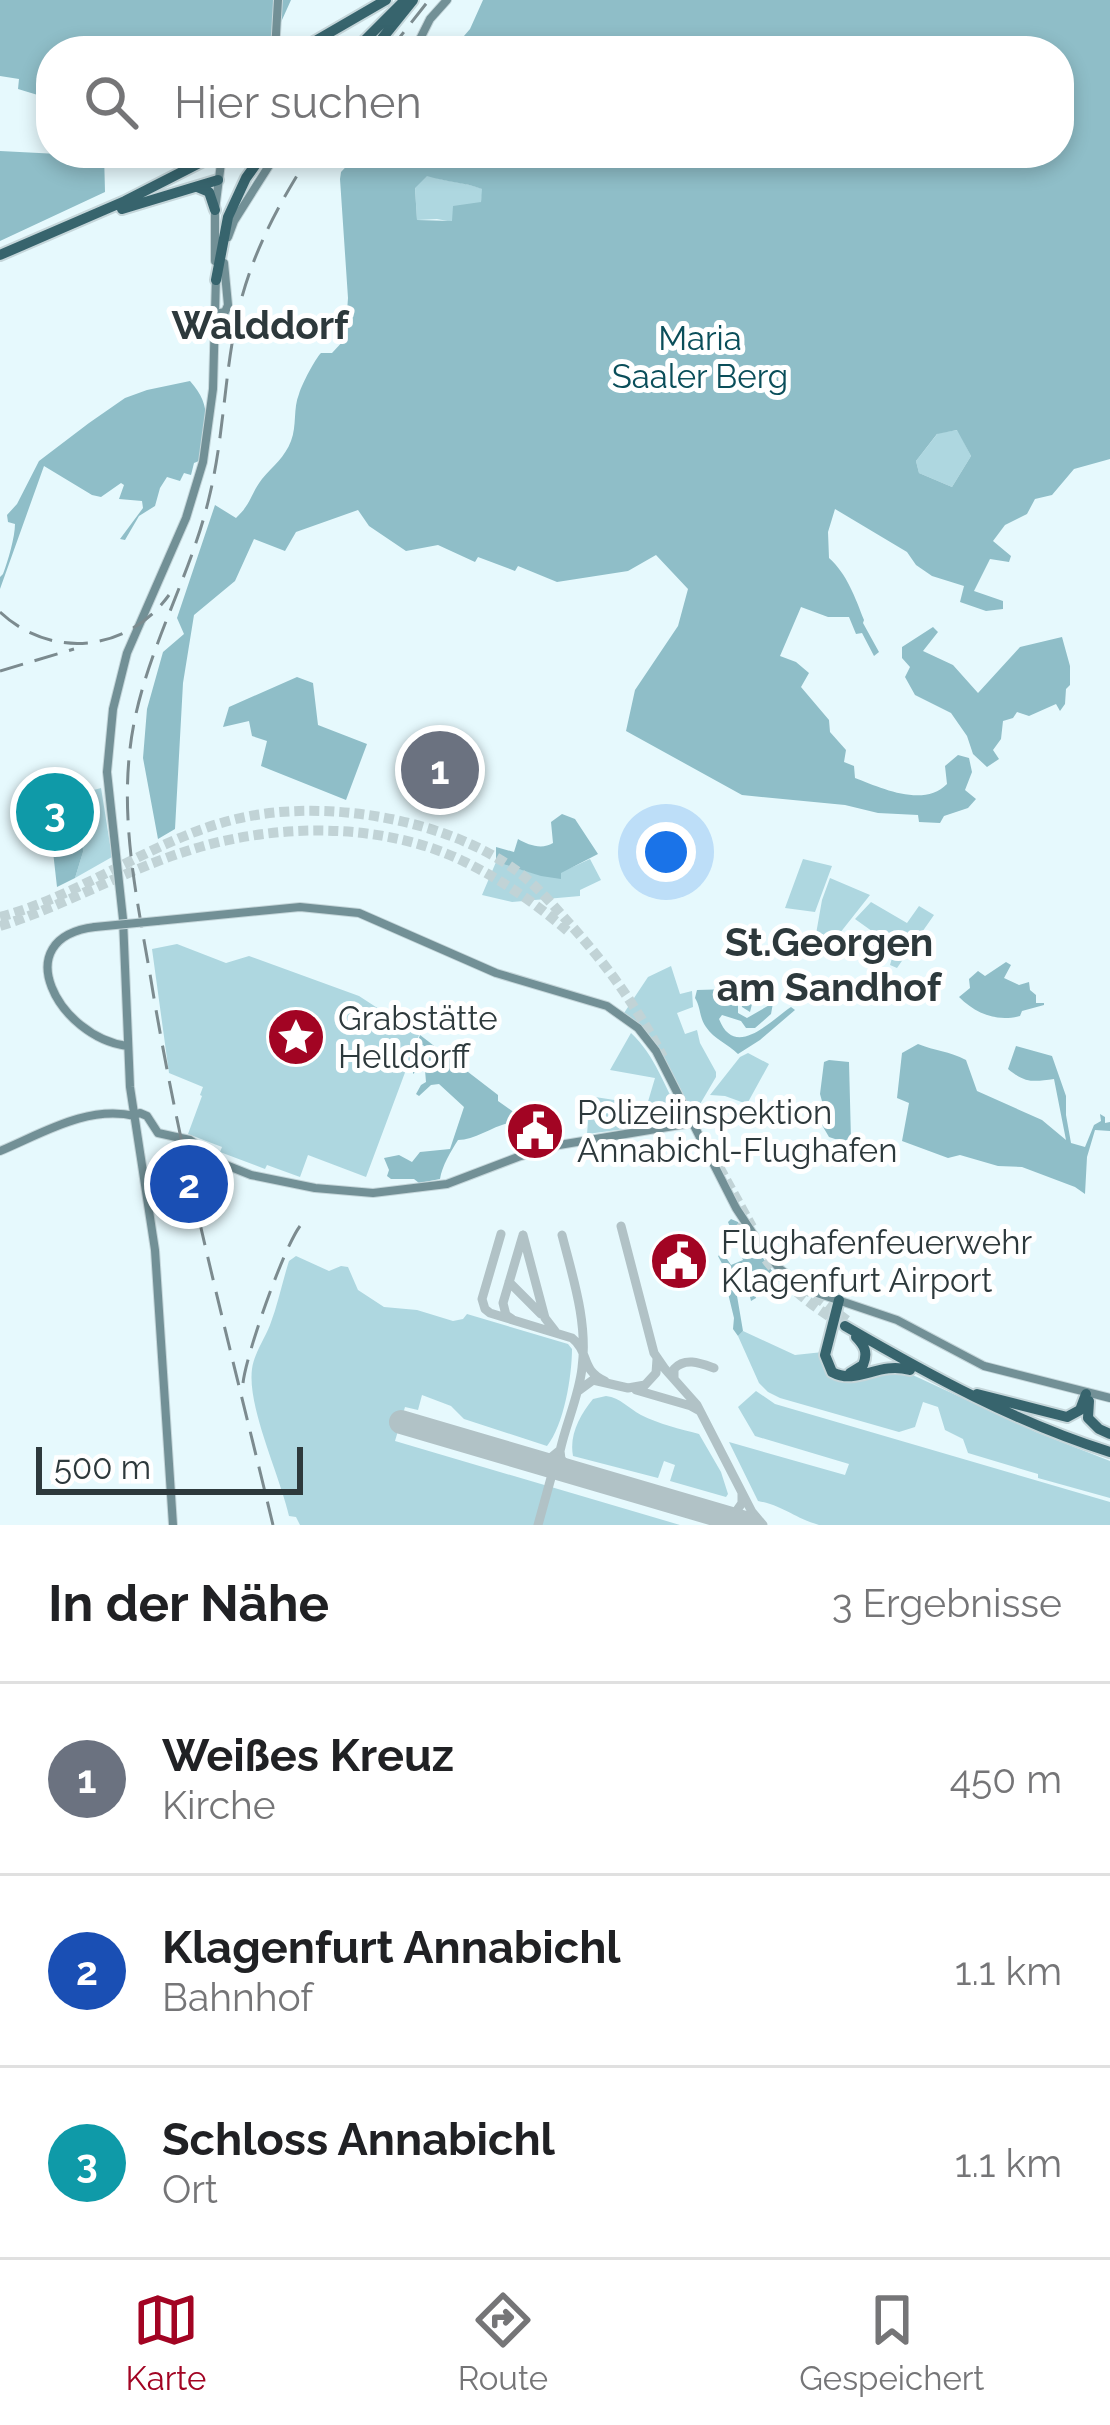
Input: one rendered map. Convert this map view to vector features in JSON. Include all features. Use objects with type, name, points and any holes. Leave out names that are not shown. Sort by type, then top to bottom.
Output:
[{"type":"highway","points":[[327,36],[386,0]]},
{"type":"highway","points":[[370,36],[409,0]]},
{"type":"highway","points":[[383,36],[409,0]]},
{"type":"highway","points":[[0,255],[197,168]]},
{"type":"highway","points":[[216,280],[228,217],[253,168]]},
{"type":"highway","points":[[79,222],[218,181]]},
{"type":"highway","points":[[197,187],[209,192],[215,210]]},
{"type":"highway","points":[[842,1301],[830,1359],[837,1370],[852,1373],[863,1365],[866,1354],[846,1324]]},
{"type":"highway","points":[[842,1301],[825,1355],[832,1372],[852,1377],[893,1367],[931,1377]]},
{"type":"highway","points":[[846,1324],[931,1377],[1026,1421],[1110,1449]]},
{"type":"highway","points":[[846,1324],[977,1394],[1110,1449]]},
{"type":"highway","points":[[977,1394],[1067,1417],[1076,1415],[1088,1394]]},
{"type":"highway","points":[[1088,1394],[1088,1418],[1110,1434]]},
{"type":"main road","points":[[277,36],[278,0]]},
{"type":"main road","points":[[422,36],[447,0]]},
{"type":"main road","points":[[173,1525],[159,1297],[127,1046],[123,919],[108,786],[113,709],[127,653],[186,518],[212,407],[219,168]]},
{"type":"main road","points":[[216,314],[225,312],[228,305],[224,270],[230,230],[268,168]]},
{"type":"main road","points":[[127,1046],[104,1042],[80,1028],[52,988],[49,962],[54,944],[68,932],[301,907],[359,914],[485,969],[607,1006],[638,1028],[656,1051],[736,1208],[778,1268],[796,1282],[897,1320],[984,1366],[1110,1398]]},
{"type":"main road","points":[[671,1080],[683,1115],[677,1126]]},
{"type":"main road","points":[[0,1150],[81,1117],[134,1115],[149,1119],[158,1133],[195,1142],[244,1173],[306,1187],[373,1192],[447,1184],[559,1145],[691,1129],[692,1123]]},
{"type":"main road","points":[[663,1130],[692,1123]]},
{"type":"shaded area","points":[[427,175],[483,189],[481,202],[453,222],[417,220],[415,187]]},
{"type":"shaded area","points":[[958,430],[971,456],[952,487],[919,473],[916,461],[938,433]]},
{"type":"shaded area","points":[[101,788],[112,857],[75,878],[83,852],[82,817],[64,821],[58,800]]},
{"type":"shaded area","points":[[590,859],[601,880],[580,890],[580,896],[512,902],[482,895],[496,862],[544,874]]},
{"type":"shaded area","points":[[803,859],[832,866],[815,912],[785,908]]},
{"type":"shaded area","points":[[830,878],[870,895],[836,938],[824,938],[816,934]]},
{"type":"shaded area","points":[[871,902],[907,923],[919,906],[934,915],[897,968],[890,965],[892,958],[871,944],[876,934],[855,919]]},
{"type":"shaded area","points":[[177,944],[226,963],[249,956],[359,996],[419,1035],[366,1177],[308,1155],[300,1177],[267,1165],[265,1169],[188,1134],[203,1087],[169,1073],[152,949]]},
{"type":"shaded area","points":[[671,966],[680,994],[692,991],[693,1007],[677,1013],[685,1034],[697,1030],[716,1072],[696,1111],[691,1111],[654,1046],[624,1013],[648,977]]},
{"type":"shaded area","points":[[631,1033],[653,1062],[681,1116],[678,1122],[587,1134],[595,1097],[647,1105],[655,1078],[610,1070]]},
{"type":"shaded area","points":[[748,1053],[769,1064],[747,1104],[710,1095],[740,1057]]},
{"type":"shaded area","points":[[296,1256],[329,1271],[348,1267],[358,1290],[384,1307],[417,1310],[453,1321],[467,1314],[572,1349],[566,1400],[547,1446],[464,1419],[451,1406],[422,1395],[418,1410],[405,1407],[395,1441],[680,1525],[300,1525],[296,1517],[289,1516],[252,1385],[255,1358],[289,1261]]},
{"type":"shaded area","points":[[743,1331],[795,1355],[823,1352],[832,1374],[904,1371],[1110,1461],[1110,1498],[968,1453],[963,1439],[945,1430],[938,1407],[923,1402],[915,1427],[899,1432],[780,1398],[759,1383],[738,1336]]},
{"type":"shaded area","points":[[756,1391],[775,1404],[1110,1502],[1110,1525],[810,1522],[758,1501],[729,1442],[845,1475],[849,1464],[755,1436],[738,1407]]},
{"type":"shaded area","points":[[606,1396],[648,1418],[699,1434],[721,1472],[726,1497],[670,1481],[675,1465],[664,1461],[658,1478],[573,1456],[580,1419],[593,1399]]},
{"type":"green space","points":[[0,0],[291,0],[275,36],[36,36],[36,94],[18,89],[19,79],[0,76]]},
{"type":"green space","name":"Maria Saaler Berg","points":[[483,0],[1110,0],[1110,459],[1074,469],[1052,495],[1035,499],[1027,514],[1005,525],[993,541],[1011,556],[1009,562],[990,559],[974,591],[1003,601],[1003,609],[986,611],[960,602],[964,586],[932,576],[907,552],[835,509],[828,532],[829,558],[850,586],[879,652],[874,656],[849,617],[828,617],[801,607],[780,656],[809,673],[801,687],[829,720],[830,732],[846,750],[844,762],[854,766],[855,778],[902,794],[927,795],[947,784],[945,766],[958,755],[969,758],[972,772],[965,790],[976,799],[968,808],[944,816],[940,823],[919,822],[918,815],[742,795],[626,731],[635,690],[678,626],[688,589],[656,555],[628,571],[557,582],[518,566],[515,571],[478,557],[475,562],[438,545],[406,551],[369,526],[358,510],[296,532],[285,551],[254,539],[235,581],[194,615],[183,683],[175,829],[158,839],[143,758],[147,709],[163,652],[184,634],[177,618],[215,505],[236,518],[245,508],[288,447],[297,399],[312,366],[321,353],[332,353],[345,339],[348,298],[340,179],[345,168],[1074,168],[1074,36],[464,36]],"holes":[[[427,176],[482,189],[481,202],[453,206],[452,221],[417,220],[415,188]],[[957,430],[971,456],[952,487],[919,473],[916,461],[937,434]]]},
{"type":"green space","points":[[0,151],[36,153],[36,168],[104,168],[105,192],[0,241]]},
{"type":"green space","points":[[190,381],[203,400],[206,418],[199,461],[191,475],[184,473],[180,481],[167,477],[155,506],[139,516],[125,540],[120,539],[143,508],[142,501],[119,499],[121,483],[101,497],[92,495],[44,466],[0,589],[15,529],[7,515],[39,461],[125,398]]},
{"type":"green space","points":[[933,627],[938,632],[923,651],[953,665],[978,693],[1020,647],[1062,637],[1070,666],[1065,704],[1060,711],[1056,704],[1029,716],[1017,712],[1003,721],[1001,739],[993,750],[999,759],[987,767],[973,754],[951,713],[915,695],[905,677],[910,667],[902,658],[902,647]]},
{"type":"green space","points":[[297,677],[313,683],[318,725],[367,744],[346,800],[261,766],[267,741],[252,736],[249,721],[223,727],[229,707]]},
{"type":"green space","points":[[562,814],[575,819],[598,854],[561,873],[561,879],[496,862],[496,847],[514,852],[518,839],[535,846],[553,843],[551,822]]},
{"type":"green space","points":[[82,817],[83,852],[75,878],[57,887],[50,825]]},
{"type":"green space","points":[[1006,962],[1011,965],[1004,978],[1019,985],[1029,982],[1036,1003],[1044,1005],[1003,1018],[980,1012],[959,997],[978,971],[985,976]]},
{"type":"green space","points":[[732,989],[749,997],[750,1012],[738,1001],[738,1013],[747,1018],[773,1003],[771,1014],[755,1028],[722,1015],[719,1019],[734,1036],[753,1034],[791,1007],[795,1010],[738,1054],[706,1027],[695,998],[697,990]]},
{"type":"green space","points":[[420,1035],[515,1113],[508,1123],[458,1140],[440,1179],[419,1183],[391,1179],[384,1158],[399,1155],[412,1162],[420,1152],[450,1149],[464,1107],[439,1084],[416,1094],[426,1082],[425,1070],[413,1074],[413,1070],[431,1053],[423,1045],[416,1046]]},
{"type":"green space","points":[[918,1044],[966,1060],[977,1091],[1042,1120],[1066,1140],[1054,1079],[1030,1080],[1008,1069],[1016,1046],[1052,1056],[1066,1096],[1071,1143],[1085,1147],[1094,1125],[1101,1121],[1100,1114],[1105,1123],[1110,1122],[1110,1131],[1095,1130],[1087,1157],[1085,1194],[1022,1167],[960,1155],[948,1158],[902,1141],[909,1103],[897,1098],[902,1053]]},
{"type":"green space","points":[[824,1062],[849,1062],[851,1140],[847,1143],[829,1137],[822,1125],[825,1112],[820,1094]]},
{"type":"green space","points":[[728,1222],[738,1222],[772,1271],[766,1280],[755,1274],[756,1298],[751,1301],[745,1277],[739,1276],[735,1284],[743,1331],[738,1336],[726,1285],[733,1275],[718,1256],[723,1253],[731,1265],[743,1260]]},
{"type":"taxiway","points":[[621,1226],[654,1353],[697,1405],[763,1525]]},
{"type":"taxiway","points":[[501,1234],[482,1299],[485,1309],[572,1338],[592,1372],[605,1381]]},
{"type":"taxiway","points":[[523,1235],[545,1318],[555,1331]]},
{"type":"taxiway","points":[[512,1319],[503,1303],[523,1235]]},
{"type":"taxiway","points":[[562,1235],[583,1334],[580,1378],[560,1451],[572,1472]]},
{"type":"taxiway","points":[[509,1282],[541,1314]]},
{"type":"taxiway","points":[[578,1391],[593,1380],[628,1388],[645,1385],[656,1373],[657,1359]]},
{"type":"taxiway","points":[[674,1379],[674,1369],[683,1363],[714,1368]]},
{"type":"taxiway","points":[[636,1390],[700,1411]]},
{"type":"taxiway","points":[[537,1462],[559,1451]]},
{"type":"taxiway","points":[[538,1525],[554,1467]]},
{"type":"taxiway","points":[[722,1516],[735,1513],[742,1493]]},
{"type":"runway","points":[[401,1422],[752,1525]]},
{"type":"tunnel","points":[[0,917],[60,895],[176,840],[236,819],[306,811],[382,817],[455,838],[524,877],[609,971],[663,1057]]},
{"type":"tunnel","points":[[0,926],[187,851],[255,835],[327,831],[399,839],[465,862],[520,894],[571,934]]},
{"type":"tunnel","points":[[712,1154],[752,1227]]},
{"type":"tunnel","points":[[741,1222],[782,1277],[835,1320]]},
{"type":"tunnel","points":[[803,1287],[848,1321]]},
{"type":"railway","points":[[401,36],[429,0]]},
{"type":"railway","points":[[273,1525],[206,1251],[162,1044],[132,862],[128,777],[144,684],[209,498],[240,303],[255,258],[302,168]]},
{"type":"railway","points":[[0,612],[42,638],[88,643],[132,628],[169,595]]},
{"type":"railway","points":[[0,671],[74,649]]},
{"type":"railway","points":[[243,1383],[266,1303],[300,1226]]},
{"type":"place","name":"Weißes Kreuz","points":[[440,770]]},
{"type":"place","name":"Schloss Annabichl","points":[[55,812]]},
{"type":"place","name":"Grabstätte Helldorff","points":[[296,1037]]},
{"type":"place","name":"Polizeiinspektion Annabichl-Flughafen","points":[[535,1131]]},
{"type":"place","name":"Klagenfurt Annabichl","points":[[189,1184]]},
{"type":"place","name":"Flughafenfeuerwehr Klagenfurt Airport","points":[[679,1261]]},
{"type":"district","name":"Walddorf","points":[[260,325]]},
{"type":"district","name":"St.Georgen am Sandhof","points":[[829,964]]}]
